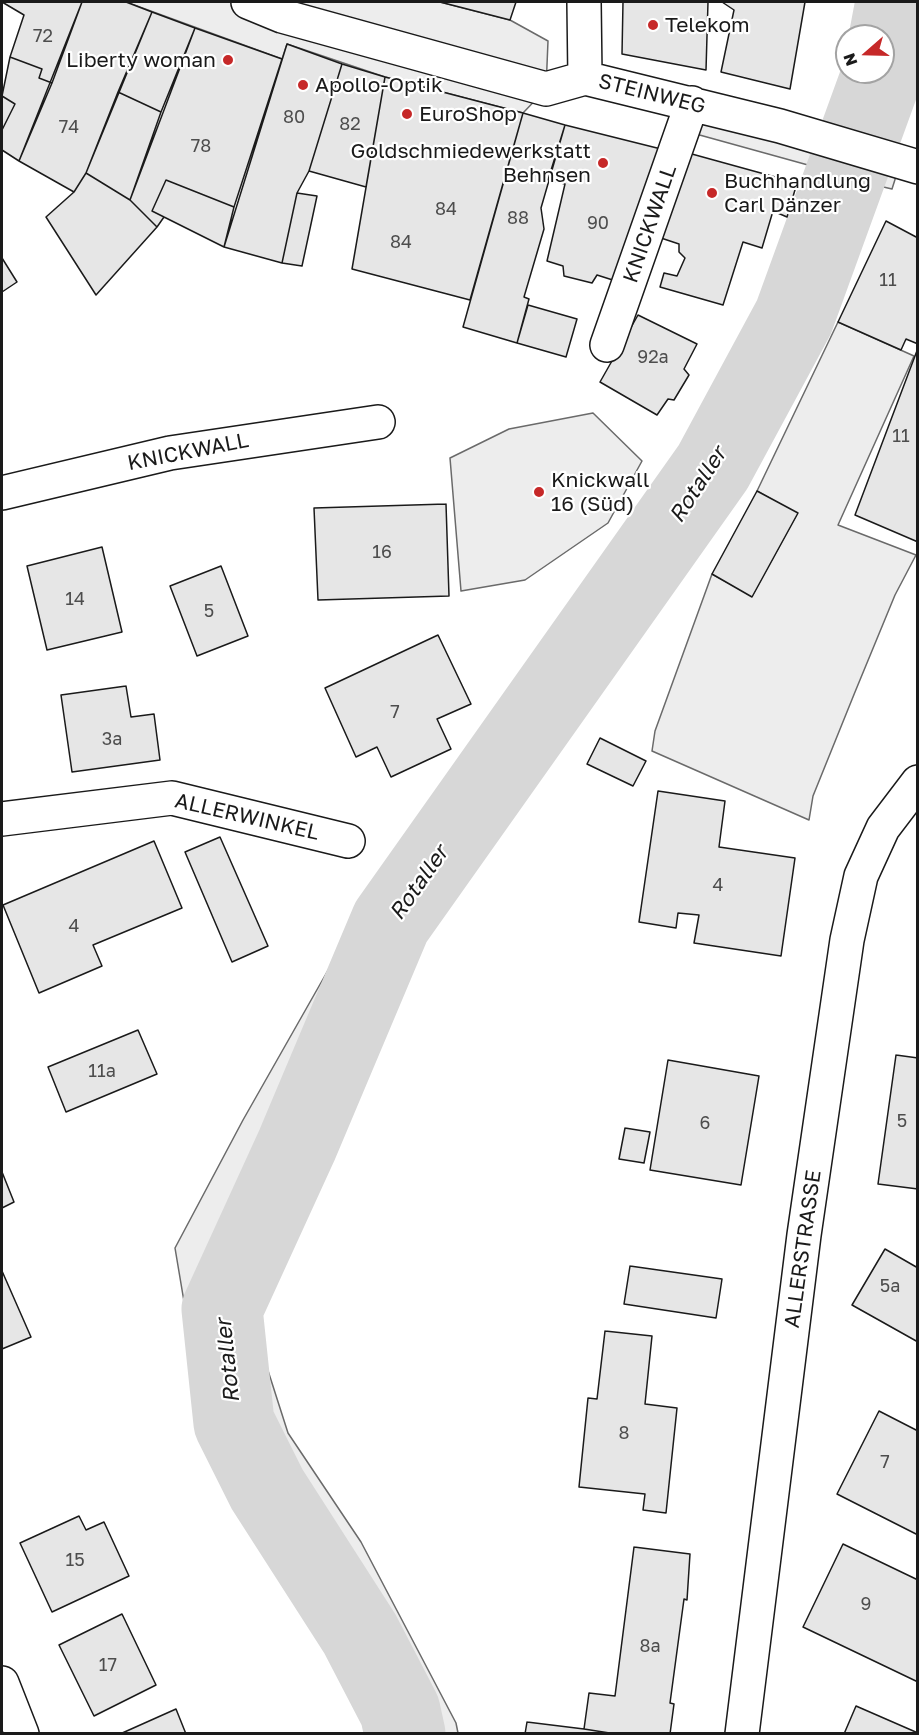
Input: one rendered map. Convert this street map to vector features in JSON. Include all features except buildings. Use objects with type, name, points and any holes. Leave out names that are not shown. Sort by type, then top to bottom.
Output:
[{"type":"street","name":"STEINWEG","points":[[248,2],[282,16],[546,89],[585,78],[780,126],[908,164]]},
{"type":"street","points":[[584,2],[585,78]]},
{"type":"street","name":"KNICKWALL","points":[[607,345],[692,103]]},
{"type":"street","name":"KNICKWALL","points":[[2,493],[170,453],[378,422]]},
{"type":"street","name":"ALLERSTRASSE","points":[[742,1734],[804,1235],[847,940],[861,876],[883,828],[918,782]]},
{"type":"street","name":"ALLERWINKEL","points":[[2,819],[172,798],[348,841]]},
{"type":"street","points":[[2,1683],[22,1734]]},
{"type":"shaded area","points":[[126,2],[440,2],[510,20],[548,41],[546,89],[523,113],[385,77],[287,44],[282,59]]},
{"type":"shaded area","points":[[871,2],[917,2],[917,33],[906,89],[881,166],[898,170],[892,189],[875,185],[835,308],[750,466],[443,904],[273,1244],[255,1330],[288,1433],[361,1542],[456,1723],[458,1733],[378,1733],[376,1721],[224,1462],[196,1373],[175,1248],[243,1120],[394,854],[572,606],[707,440],[809,223],[826,170],[696,134],[701,116],[831,153],[852,84],[895,84],[895,24],[866,24]]},
{"type":"shaded area","points":[[838,322],[914,356],[838,525],[916,555],[895,595],[813,796],[809,820],[652,751],[655,731],[712,574],[752,596],[797,514],[757,491]]},
{"type":"shaded area","name":"Knickwall 16 (Süd)","points":[[593,413],[642,461],[608,523],[525,580],[461,591],[450,458],[509,429]]},
{"type":"waterway","name":"Rotaller","points":[[892,24],[896,2]]},
{"type":"waterway","name":"Rotaller","points":[[405,1734],[400,1711],[360,1634],[267,1489],[234,1423],[222,1309],[297,1145],[391,922],[713,467],[794,317],[879,84]]},
{"type":"place","name":"Telekom","points":[[653,25]]},
{"type":"place","name":"Liberty woman","points":[[228,60]]},
{"type":"place","name":"Apollo-Optik","points":[[303,85]]},
{"type":"place","name":"EuroShop","points":[[407,114]]},
{"type":"place","name":"Goldschmiedewerkstatt Behnsen","points":[[603,163]]},
{"type":"place","name":"Buchhandlung Carl Dänzer","points":[[712,193]]},
{"type":"place","name":"Knickwall 16 (Süd)","points":[[539,492]]}]
